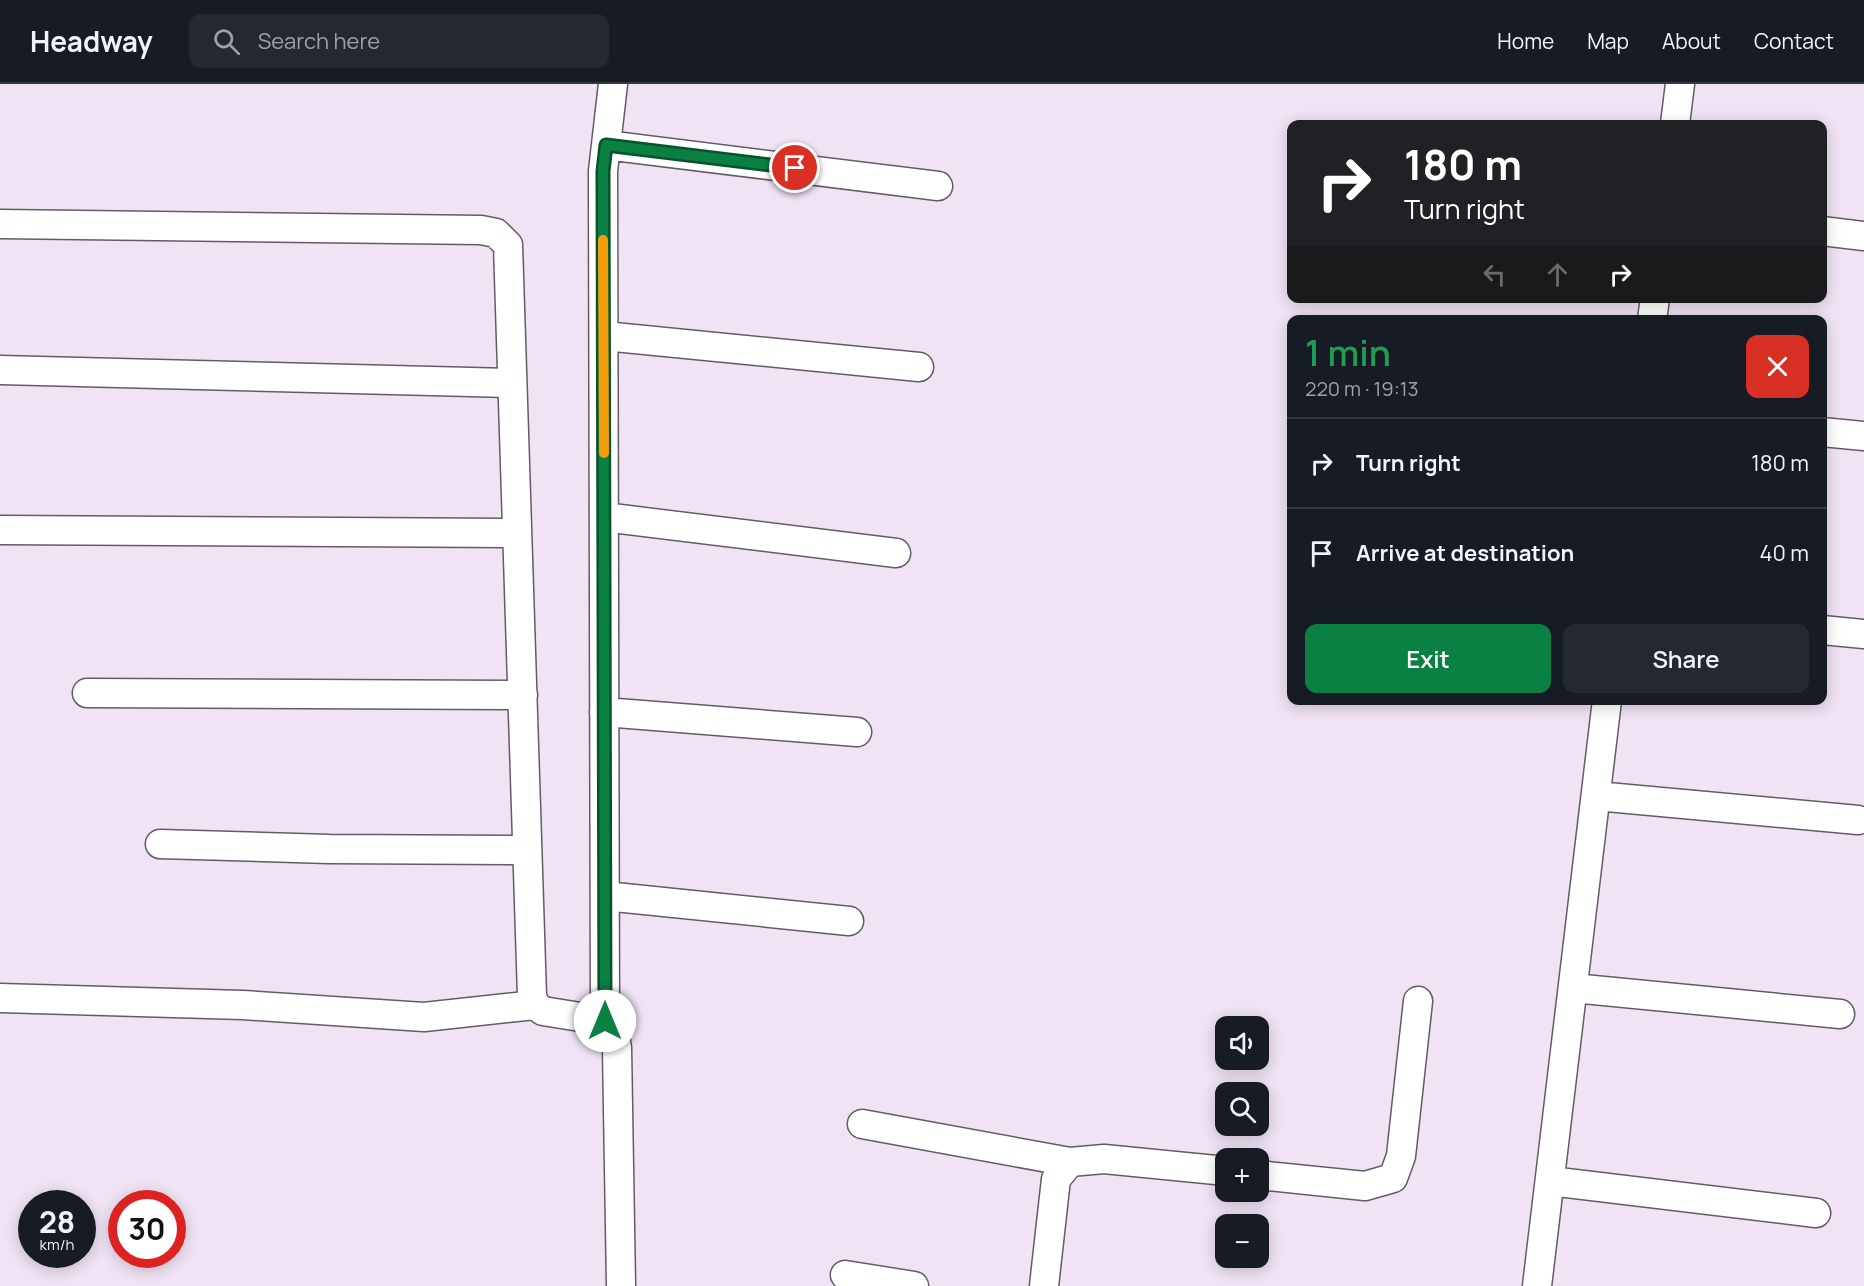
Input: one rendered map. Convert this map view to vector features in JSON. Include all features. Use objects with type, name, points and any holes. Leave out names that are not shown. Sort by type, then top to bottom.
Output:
[{"type":"street","points":[[613,84],[603,171],[605,1021],[615,1035],[617,1048],[621,1286]]},
{"type":"street","points":[[1676,120],[1680,84]]},
{"type":"street","points":[[606,145],[938,186]]},
{"type":"street","points":[[0,224],[481,230],[496,233],[508,245],[532,996],[535,1005],[543,1011],[605,1021]]},
{"type":"street","points":[[1827,232],[1864,236]]},
{"type":"street","points":[[604,336],[919,366]]},
{"type":"street","points":[[0,370],[512,383]]},
{"type":"street","points":[[1827,432],[1864,436]]},
{"type":"street","points":[[604,517],[896,553]]},
{"type":"street","points":[[0,530],[517,532]]},
{"type":"street","points":[[1827,630],[1864,634]]},
{"type":"street","points":[[87,693],[523,695]]},
{"type":"street","points":[[1537,1286],[1606,705]]},
{"type":"street","points":[[604,712],[857,732]]},
{"type":"street","points":[[1596,796],[1858,820]]},
{"type":"street","points":[[160,844],[329,849],[528,850]]},
{"type":"street","points":[[605,896],[849,921]]},
{"type":"street","points":[[1573,988],[1840,1014]]},
{"type":"street","points":[[0,998],[243,1005],[424,1017],[535,1005]]},
{"type":"street","points":[[1269,1176],[1365,1186],[1392,1178],[1401,1156],[1418,1001]]},
{"type":"street","points":[[862,1124],[1070,1162],[1104,1159],[1215,1170]]},
{"type":"street","points":[[1044,1286],[1056,1179],[1070,1162]]},
{"type":"street","points":[[1550,1181],[1816,1213]]},
{"type":"street","points":[[845,1275],[914,1286]]},
{"type":"slow traffic","points":[[603,240],[604,453]]},
{"type":"route","points":[[605,1021],[603,171],[606,145],[795,168]]}]
